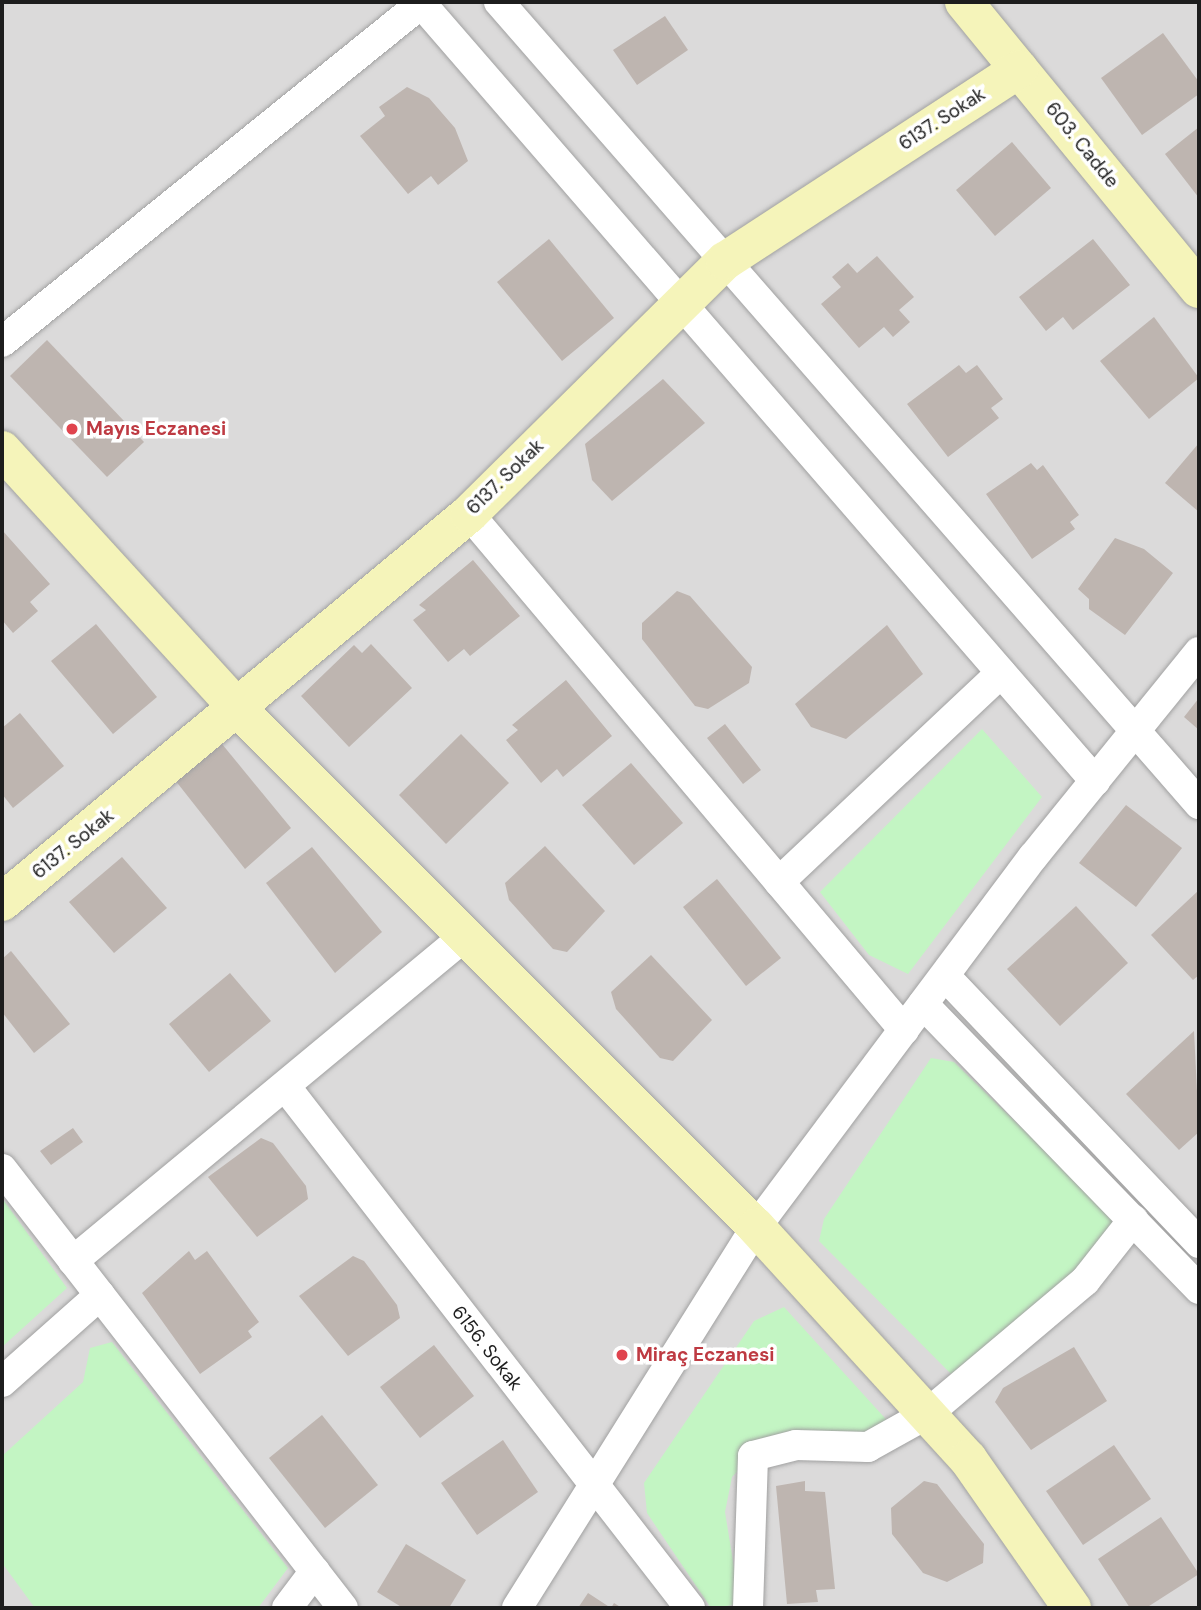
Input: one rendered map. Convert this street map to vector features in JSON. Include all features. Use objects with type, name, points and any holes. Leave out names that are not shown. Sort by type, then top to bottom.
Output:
[{"type":"street","points":[[2,342],[421,2],[1095,781]]},
{"type":"street","points":[[499,2],[1133,733],[1199,804]]},
{"type":"street","name":"603. Cadde","points":[[964,2],[1199,289]]},
{"type":"street","name":"6137. Sokak","points":[[2,902],[239,710],[469,513],[726,261],[1019,69]]},
{"type":"street","points":[[2,450],[239,710],[756,1227],[968,1459],[1072,1608]]},
{"type":"street","points":[[469,513],[904,1030]]},
{"type":"street","points":[[517,1608],[756,1227],[944,976],[1199,652]]},
{"type":"street","points":[[779,882],[1001,673]]},
{"type":"street","points":[[73,1261],[465,936]]},
{"type":"street","points":[[944,976],[1199,1242]]},
{"type":"street","points":[[923,1004],[1199,1289]]},
{"type":"street","name":"6156. Sokak","points":[[285,1086],[690,1608]]},
{"type":"street","points":[[2,1169],[343,1608]]},
{"type":"street","points":[[748,1608],[753,1456],[796,1445],[868,1447],[927,1414],[1085,1282],[1133,1220]]},
{"type":"street","points":[[2,1382],[100,1295]]},
{"type":"street","points":[[287,1608],[315,1571]]},
{"type":"shaded area","points":[[2,2],[1199,2],[1199,1608],[2,1608]]},
{"type":"green space","points":[[982,729],[1042,797],[908,974],[869,955],[820,892]]},
{"type":"green space","points":[[931,1058],[954,1062],[1126,1229],[968,1391],[819,1241],[824,1219]]},
{"type":"green space","points":[[2,1198],[67,1288],[2,1347]]},
{"type":"green space","points":[[784,1307],[903,1438],[756,1452],[732,1477],[725,1512],[740,1604],[711,1608],[647,1513],[644,1483],[754,1321]]},
{"type":"green space","points":[[112,1342],[288,1568],[258,1608],[35,1608],[2,1563],[2,1456],[83,1382],[90,1348]]},
{"type":"building","points":[[665,16],[688,50],[637,85],[613,50]]},
{"type":"building","points":[[1163,33],[1199,82],[1199,94],[1142,135],[1101,78]]},
{"type":"building","points":[[407,87],[429,98],[455,128],[468,161],[438,185],[431,176],[408,194],[360,136],[385,116],[379,107]]},
{"type":"building","points":[[1199,127],[1199,198],[1165,154]]},
{"type":"building","points":[[1012,142],[1051,188],[995,236],[956,190]]},
{"type":"building","points":[[549,239],[614,318],[562,361],[497,282]]},
{"type":"building","points":[[1093,239],[1130,285],[1073,330],[1063,317],[1046,331],[1019,297]]},
{"type":"building","points":[[877,256],[914,297],[899,310],[910,322],[893,337],[884,327],[859,348],[821,304],[841,287],[832,277],[848,263],[857,273]]},
{"type":"building","points":[[1154,317],[1199,378],[1149,419],[1100,361]]},
{"type":"building","points":[[47,340],[144,442],[107,477],[10,376]]},
{"type":"building","points":[[959,365],[966,373],[977,365],[1003,399],[991,408],[999,418],[948,457],[907,404]]},
{"type":"building","points":[[663,379],[705,423],[612,501],[592,480],[585,444]]},
{"type":"building","points":[[1199,443],[1199,512],[1165,483]]},
{"type":"building","points":[[1031,463],[1037,470],[1043,465],[1079,515],[1070,522],[1075,529],[1032,559],[986,494]]},
{"type":"building","points":[[2,530],[50,584],[30,602],[38,611],[13,633],[2,620]]},
{"type":"building","points":[[1115,538],[1144,549],[1173,573],[1125,635],[1089,609],[1089,599],[1078,589]]},
{"type":"building","points":[[473,560],[520,616],[470,656],[464,649],[448,662],[413,620],[426,610],[419,605]]},
{"type":"building","points":[[677,591],[690,596],[752,667],[749,683],[708,709],[695,706],[642,639],[642,623]]},
{"type":"building","points":[[96,624],[157,697],[113,734],[51,661]]},
{"type":"building","points":[[887,625],[923,674],[846,739],[811,727],[795,704]]},
{"type":"building","points":[[371,644],[412,688],[349,747],[301,696],[354,645],[362,653]]},
{"type":"building","points":[[566,680],[612,736],[563,777],[557,769],[541,783],[506,740],[518,730],[512,725]]},
{"type":"building","points":[[1199,698],[1199,730],[1184,717]]},
{"type":"building","points":[[20,713],[64,766],[13,808],[2,794],[2,728]]},
{"type":"building","points":[[725,724],[761,770],[743,784],[707,738]]},
{"type":"building","points":[[461,734],[509,783],[446,844],[399,795]]},
{"type":"building","points":[[222,744],[291,828],[245,869],[175,780]]},
{"type":"building","points":[[631,763],[683,823],[634,865],[582,805]]},
{"type":"building","points":[[1126,805],[1182,848],[1136,907],[1079,863]]},
{"type":"building","points":[[545,846],[605,911],[567,952],[553,949],[509,900],[505,883]]},
{"type":"building","points":[[312,847],[382,932],[335,973],[266,883]]},
{"type":"building","points":[[122,857],[167,908],[114,953],[69,902]]},
{"type":"building","points":[[717,879],[781,958],[746,986],[683,907]]},
{"type":"building","points":[[1199,890],[1199,975],[1193,980],[1151,935]]},
{"type":"building","points":[[1076,906],[1128,963],[1060,1026],[1007,969]]},
{"type":"building","points":[[11,951],[70,1024],[34,1053],[2,1012],[2,959]]},
{"type":"building","points":[[651,955],[712,1020],[673,1061],[660,1058],[616,1009],[611,992]]},
{"type":"building","points":[[230,973],[271,1021],[209,1072],[169,1024]]},
{"type":"building","points":[[1194,1031],[1199,1132],[1179,1150],[1126,1094]]},
{"type":"building","points":[[73,1128],[83,1142],[51,1165],[40,1151]]},
{"type":"building","points":[[261,1138],[273,1143],[306,1186],[308,1199],[257,1237],[208,1177]]},
{"type":"building","points":[[189,1251],[195,1260],[207,1251],[259,1322],[248,1331],[252,1337],[200,1374],[142,1293]]},
{"type":"building","points":[[353,1256],[364,1261],[397,1305],[400,1318],[348,1356],[299,1296]]},
{"type":"building","points":[[434,1345],[474,1396],[420,1438],[380,1387]]},
{"type":"building","points":[[1074,1347],[1107,1401],[1031,1450],[995,1402],[1003,1388]]},
{"type":"building","points":[[322,1415],[378,1485],[325,1528],[269,1458]]},
{"type":"building","points":[[503,1440],[538,1492],[477,1535],[441,1483]]},
{"type":"building","points":[[1114,1445],[1151,1499],[1083,1545],[1046,1491]]},
{"type":"building","points":[[805,1481],[805,1491],[825,1492],[835,1589],[816,1590],[818,1602],[787,1604],[776,1486]]},
{"type":"building","points":[[924,1481],[937,1484],[984,1544],[983,1563],[947,1582],[923,1573],[892,1534],[891,1508]]},
{"type":"building","points":[[1161,1517],[1199,1574],[1146,1608],[1130,1608],[1098,1559]]},
{"type":"building","points":[[406,1544],[466,1580],[449,1608],[403,1608],[377,1592]]},
{"type":"building","points":[[588,1593],[611,1608],[578,1608]]},
{"type":"place","name":"Mayıs Eczanesi","points":[[72,429]]},
{"type":"place","name":"Miraç Eczanesi","points":[[622,1355]]}]
